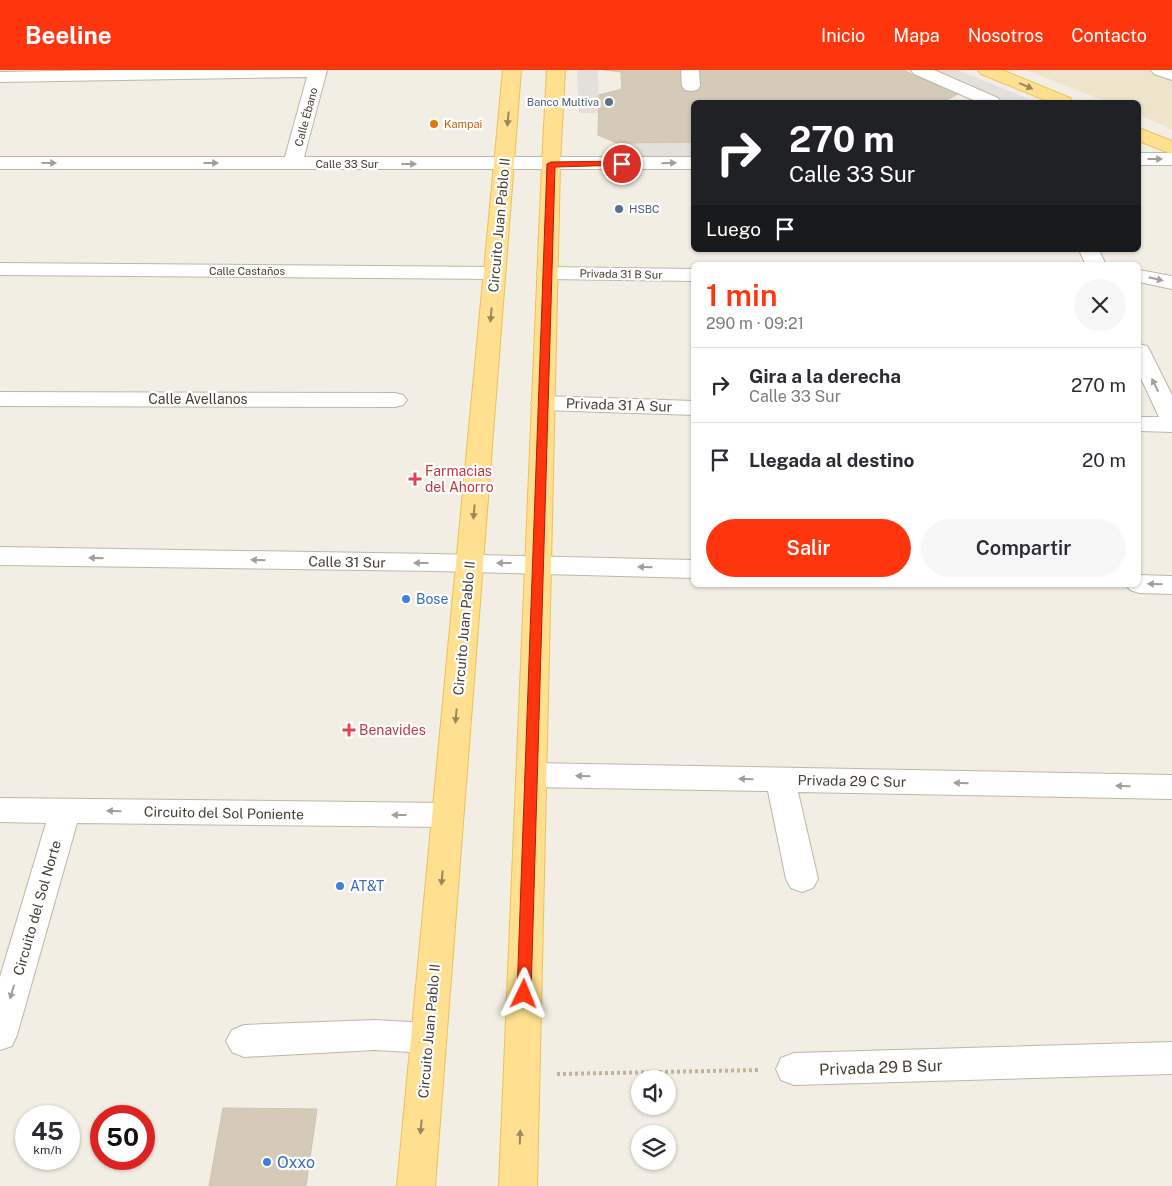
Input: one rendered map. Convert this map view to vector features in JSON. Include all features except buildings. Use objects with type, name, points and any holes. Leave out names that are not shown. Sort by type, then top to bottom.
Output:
[{"type":"main road","name":"Circuito Juan Pablo II","points":[[416,1186],[512,70]]},
{"type":"main road","points":[[518,1186],[547,273],[556,70]]},
{"type":"main road","points":[[987,70],[1059,100]]},
{"type":"main road","points":[[1141,135],[1171,149]]},
{"type":"street","points":[[920,70],[988,100]]},
{"type":"street","points":[[1160,70],[1172,74]]},
{"type":"street","points":[[0,77],[318,71]]},
{"type":"street","name":"Calle Ébano","points":[[293,163],[318,71]]},
{"type":"street","points":[[1141,158],[1171,149]]},
{"type":"street","name":"Calle 33 Sur","points":[[0,163],[691,163]]},
{"type":"street","name":"Calle Castaños","points":[[0,269],[495,273]]},
{"type":"street","name":"Privada 31 B Sur","points":[[547,273],[691,275]]},
{"type":"street","points":[[1141,276],[1172,283]]},
{"type":"street","points":[[1141,355],[1172,419]]},
{"type":"street","name":"Calle Avellanos","points":[[0,399],[395,400]]},
{"type":"street","name":"Privada 31 A Sur","points":[[543,403],[691,408]]},
{"type":"street","points":[[1141,424],[1172,425]]},
{"type":"street","name":"Calle 31 Sur","points":[[0,556],[538,563],[691,568]]},
{"type":"street","points":[[1141,584],[1172,585]]},
{"type":"street","name":"Privada 29 C Sur","points":[[532,775],[1172,787]]},
{"type":"street","points":[[783,779],[783,794],[802,879]]},
{"type":"street","name":"Circuito del Sol Poniente","points":[[0,810],[448,815]]},
{"type":"street","name":"Circuito del Sol Norte","points":[[0,1035],[65,811]]},
{"type":"street","points":[[244,1041],[375,1035],[428,1038]]},
{"type":"street","name":"Privada 29 B Sur","points":[[794,1070],[1172,1058]]},
{"type":"path","points":[[591,1074],[794,1070]]},
{"type":"shaded area","points":[[577,70],[598,70],[599,113],[579,113]]},
{"type":"shaded area","points":[[914,70],[958,70],[1031,100],[968,100],[970,94]]},
{"type":"shaded area","points":[[1026,70],[1172,70],[1172,129],[1141,116],[1141,100],[1102,100]]},
{"type":"shaded area","points":[[691,142],[691,158],[630,159],[627,143]]},
{"type":"place","name":"Banco Multiva","points":[[609,102]]},
{"type":"place","name":"Kampai","points":[[434,124]]},
{"type":"place","name":"HSBC","points":[[619,209]]},
{"type":"place","name":"Farmacias del Ahorro","points":[[415,479]]},
{"type":"place","name":"Bose","points":[[406,599]]},
{"type":"place","name":"Benavides","points":[[349,730]]},
{"type":"place","name":"AT&T","points":[[340,886]]},
{"type":"place","name":"Oxxo","points":[[267,1162]]},
{"type":"route","points":[[524,994],[551,164],[622,164]]}]
